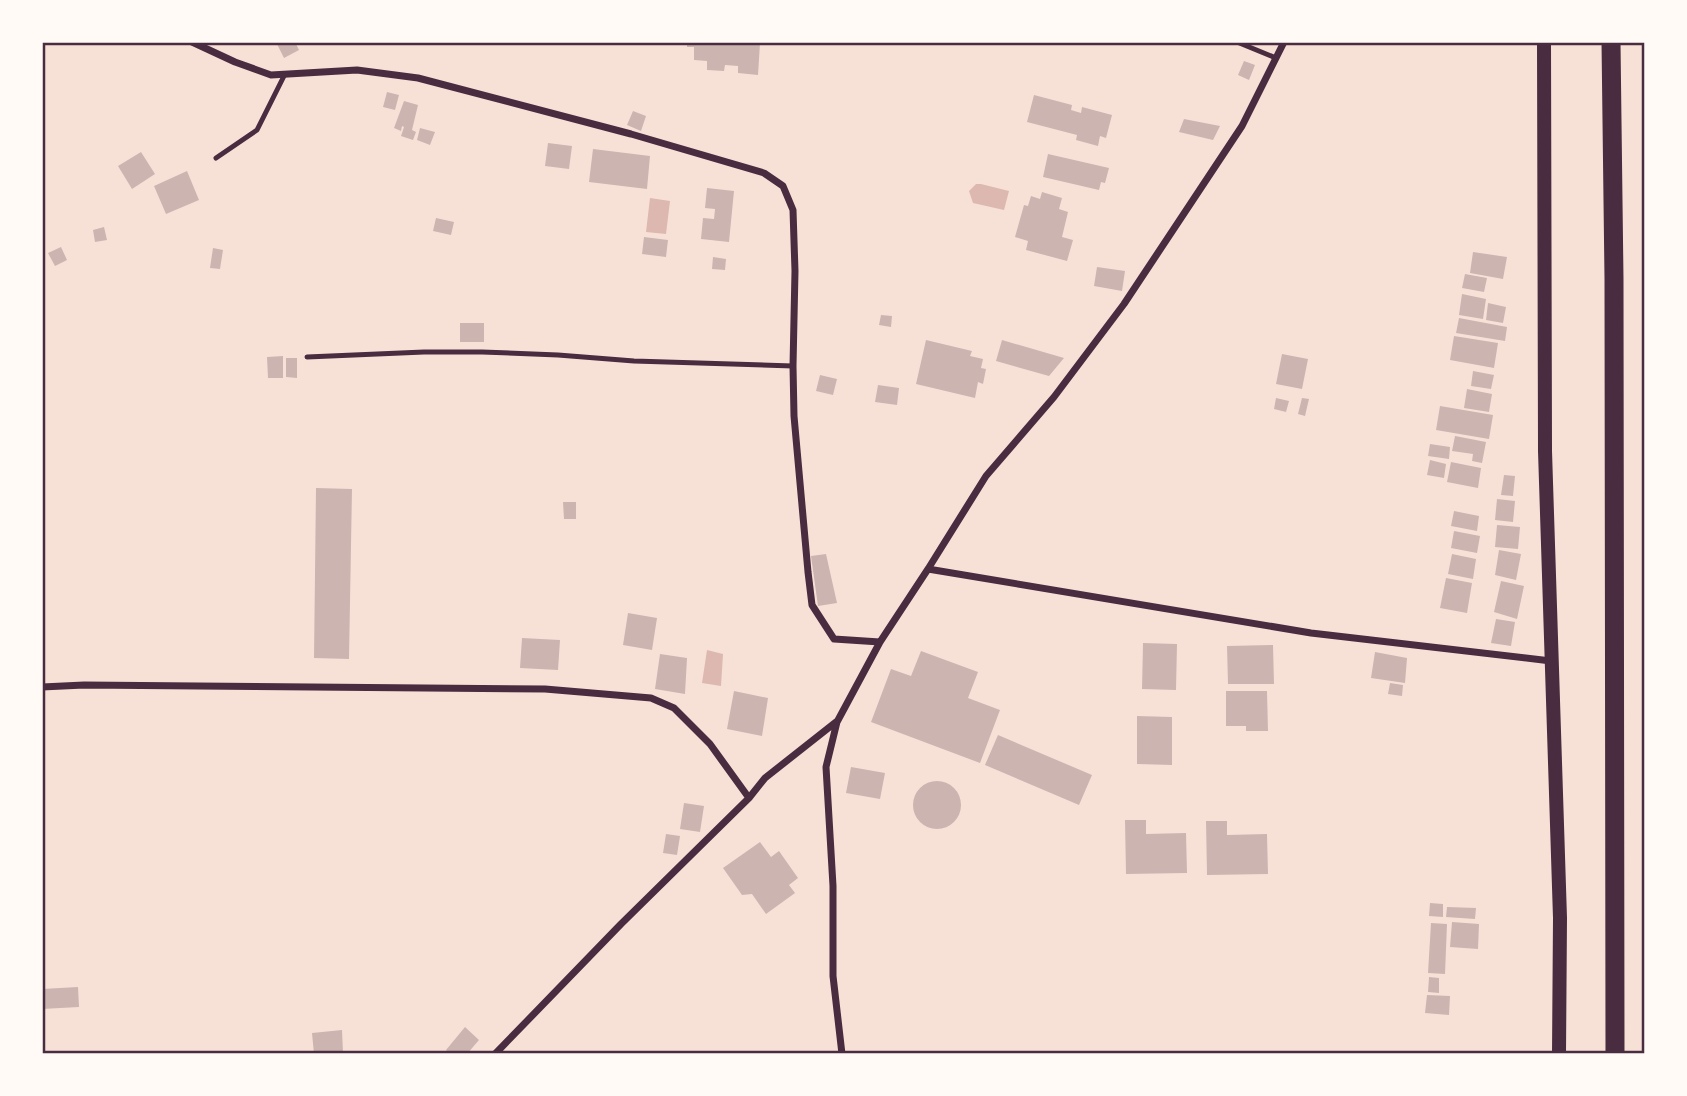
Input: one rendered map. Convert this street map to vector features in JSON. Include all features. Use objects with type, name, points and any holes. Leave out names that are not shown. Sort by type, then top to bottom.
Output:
[{"type":"highway","points":[[1611,42],[1615,1054]]},
{"type":"main road","points":[[1544,42],[1545,451],[1560,918],[1559,1054]]},
{"type":"street","points":[[192,42],[271,75],[358,70],[418,78],[631,134],[764,173],[783,186],[793,210],[794,416],[812,605],[834,639],[880,642]]},
{"type":"street","points":[[842,1054],[833,976],[833,886],[826,767],[837,722],[880,642],[986,476],[1054,397],[1125,304],[1241,126],[1284,42]]},
{"type":"street","points":[[929,569],[1311,633],[1551,661]]},
{"type":"street","points":[[42,687],[98,685],[545,689],[651,698],[674,708],[710,744],[750,798]]},
{"type":"street","points":[[495,1054],[621,923],[750,798],[765,778],[837,722]]},
{"type":"lane","points":[[1237,42],[1276,58]]},
{"type":"lane","points":[[216,158],[257,130],[285,74]]},
{"type":"lane","points":[[307,356],[482,352],[634,361],[793,366]]},
{"type":"shaded area","points":[[976,184],[1009,191],[1004,210],[973,203],[969,191]]},
{"type":"shaded area","points":[[650,198],[670,201],[666,234],[646,232]]},
{"type":"shaded area","points":[[707,650],[723,654],[721,686],[702,683]]},
{"type":"building","points":[[276,42],[295,42],[299,50],[284,58]]},
{"type":"building","points":[[687,42],[760,43],[758,75],[738,73],[738,66],[725,65],[724,71],[707,70],[707,61],[694,60],[694,47],[687,47]]},
{"type":"building","points":[[1244,61],[1255,65],[1249,80],[1238,75]]},
{"type":"building","points":[[387,92],[399,95],[395,110],[383,107]]},
{"type":"building","points":[[1034,95],[1072,105],[1071,110],[1081,113],[1082,107],[1112,115],[1106,138],[1100,136],[1098,146],[1076,140],[1077,135],[1027,122]]},
{"type":"building","points":[[404,101],[418,105],[412,130],[416,132],[413,140],[401,136],[404,127],[402,126],[401,131],[394,128]]},
{"type":"building","points":[[633,111],[646,116],[641,131],[627,125]]},
{"type":"building","points":[[1184,119],[1220,126],[1213,140],[1179,132]]},
{"type":"building","points":[[420,128],[435,132],[430,145],[417,140]]},
{"type":"building","points":[[548,143],[572,146],[569,169],[545,166]]},
{"type":"building","points":[[593,149],[650,156],[647,189],[589,182]]},
{"type":"building","points":[[141,152],[155,174],[132,189],[118,166]]},
{"type":"building","points":[[1048,154],[1109,168],[1105,183],[1101,182],[1099,190],[1043,177]]},
{"type":"building","points":[[187,171],[199,200],[166,214],[154,186]]},
{"type":"building","points":[[707,188],[734,191],[729,242],[701,239],[703,218],[714,219],[715,209],[705,208]]},
{"type":"building","points":[[1042,192],[1062,198],[1059,209],[1068,212],[1062,237],[1073,240],[1067,261],[1026,250],[1028,241],[1015,237],[1024,205],[1028,206],[1031,196],[1040,199]]},
{"type":"building","points":[[436,218],[454,222],[451,235],[433,231]]},
{"type":"building","points":[[104,227],[107,240],[95,242],[93,230]]},
{"type":"building","points":[[644,237],[668,240],[666,257],[642,254]]},
{"type":"building","points":[[61,247],[67,260],[55,266],[48,253]]},
{"type":"building","points":[[213,248],[223,250],[220,269],[210,268]]},
{"type":"building","points":[[1473,252],[1507,257],[1503,279],[1470,273]]},
{"type":"building","points":[[713,257],[726,259],[725,270],[712,269]]},
{"type":"building","points":[[1097,267],[1125,271],[1122,291],[1094,286]]},
{"type":"building","points":[[1465,274],[1487,278],[1484,292],[1462,288]]},
{"type":"building","points":[[1462,294],[1486,299],[1483,319],[1459,315]]},
{"type":"building","points":[[1488,303],[1506,307],[1503,323],[1486,320]]},
{"type":"building","points":[[881,315],[892,316],[891,327],[879,325]]},
{"type":"building","points":[[1459,318],[1507,327],[1505,341],[1456,333]]},
{"type":"building","points":[[460,323],[484,323],[484,342],[460,342]]},
{"type":"building","points":[[1454,336],[1498,343],[1494,368],[1450,360]]},
{"type":"building","points":[[926,340],[972,351],[970,356],[983,359],[981,368],[986,369],[983,384],[978,382],[975,398],[916,384]]},
{"type":"building","points":[[1002,340],[1064,358],[1049,376],[996,361]]},
{"type":"building","points":[[1282,354],[1308,359],[1302,389],[1276,384]]},
{"type":"building","points":[[283,356],[283,378],[268,378],[267,357]]},
{"type":"building","points":[[286,358],[297,358],[297,378],[286,377]]},
{"type":"building","points":[[1473,371],[1494,375],[1491,389],[1471,386]]},
{"type":"building","points":[[820,375],[837,379],[833,395],[816,391]]},
{"type":"building","points":[[878,385],[899,388],[897,405],[875,402]]},
{"type":"building","points":[[1467,389],[1492,394],[1489,412],[1464,408]]},
{"type":"building","points":[[1276,398],[1289,401],[1286,412],[1274,409]]},
{"type":"building","points":[[1302,398],[1309,399],[1305,416],[1298,414]]},
{"type":"building","points":[[1440,406],[1493,415],[1489,439],[1436,430]]},
{"type":"building","points":[[1455,436],[1486,442],[1482,463],[1472,461],[1473,454],[1452,451]]},
{"type":"building","points":[[1430,444],[1450,447],[1449,459],[1428,456]]},
{"type":"building","points":[[1430,460],[1446,464],[1444,478],[1427,475]]},
{"type":"building","points":[[1451,462],[1481,468],[1478,488],[1447,482]]},
{"type":"building","points":[[1504,475],[1515,476],[1513,496],[1501,495]]},
{"type":"building","points":[[316,488],[352,489],[349,659],[314,658]]},
{"type":"building","points":[[1497,499],[1515,501],[1513,522],[1495,520]]},
{"type":"building","points":[[563,502],[576,502],[576,519],[564,519]]},
{"type":"building","points":[[1454,511],[1479,516],[1477,531],[1451,526]]},
{"type":"building","points":[[1497,525],[1520,527],[1518,549],[1495,547]]},
{"type":"building","points":[[1454,531],[1480,536],[1477,553],[1451,548]]},
{"type":"building","points":[[1499,550],[1521,554],[1516,580],[1495,575]]},
{"type":"building","points":[[826,554],[837,603],[818,606],[811,556]]},
{"type":"building","points":[[1452,554],[1476,559],[1473,579],[1448,574]]},
{"type":"building","points":[[1446,578],[1472,583],[1467,613],[1440,608]]},
{"type":"building","points":[[1501,581],[1524,586],[1517,619],[1494,612]]},
{"type":"building","points":[[628,613],[657,618],[652,650],[623,645]]},
{"type":"building","points":[[1496,619],[1515,622],[1511,646],[1491,643]]},
{"type":"building","points":[[522,638],[560,640],[558,670],[520,668]]},
{"type":"building","points":[[1143,643],[1177,644],[1176,690],[1142,689]]},
{"type":"building","points":[[1273,645],[1274,684],[1228,684],[1227,646]]},
{"type":"building","points":[[921,651],[978,672],[968,698],[1000,710],[980,763],[871,722],[891,669],[911,676]]},
{"type":"building","points":[[1375,652],[1407,658],[1405,683],[1371,678]]},
{"type":"building","points":[[660,654],[687,658],[685,694],[655,689]]},
{"type":"building","points":[[1390,683],[1403,685],[1402,696],[1388,694]]},
{"type":"building","points":[[734,691],[768,698],[762,736],[727,729]]},
{"type":"building","points":[[1226,691],[1267,691],[1268,731],[1246,731],[1246,726],[1226,726]]},
{"type":"building","points":[[1137,716],[1172,717],[1172,765],[1137,764]]},
{"type":"building","points":[[998,735],[1092,775],[1079,805],[985,765]]},
{"type":"building","points":[[851,767],[885,773],[880,799],[846,793]]},
{"type":"building","points":[[937,781],[954,788],[961,805],[954,822],[937,829],[920,822],[913,805],[920,788]]},
{"type":"building","points":[[684,803],[704,806],[700,832],[680,829]]},
{"type":"building","points":[[1125,820],[1146,820],[1146,834],[1186,833],[1187,873],[1126,874]]},
{"type":"building","points":[[1206,821],[1227,821],[1227,835],[1267,834],[1268,874],[1207,875]]},
{"type":"building","points":[[666,834],[680,836],[677,855],[663,853]]},
{"type":"building","points":[[760,842],[771,857],[779,851],[798,878],[789,885],[795,893],[766,914],[752,894],[742,895],[723,868]]},
{"type":"building","points":[[1430,903],[1443,904],[1443,917],[1429,916]]},
{"type":"building","points":[[1447,907],[1476,908],[1475,919],[1446,917]]},
{"type":"building","points":[[1452,922],[1479,924],[1478,949],[1450,947]]},
{"type":"building","points":[[1431,923],[1447,924],[1445,974],[1428,973]]},
{"type":"building","points":[[1429,977],[1439,978],[1439,993],[1428,992]]},
{"type":"building","points":[[78,987],[79,1007],[42,1009],[42,989]]},
{"type":"building","points":[[1427,995],[1450,996],[1449,1015],[1425,1013]]},
{"type":"building","points":[[465,1027],[479,1040],[467,1054],[450,1054],[446,1050]]},
{"type":"building","points":[[342,1030],[343,1053],[314,1054],[312,1033]]}]
